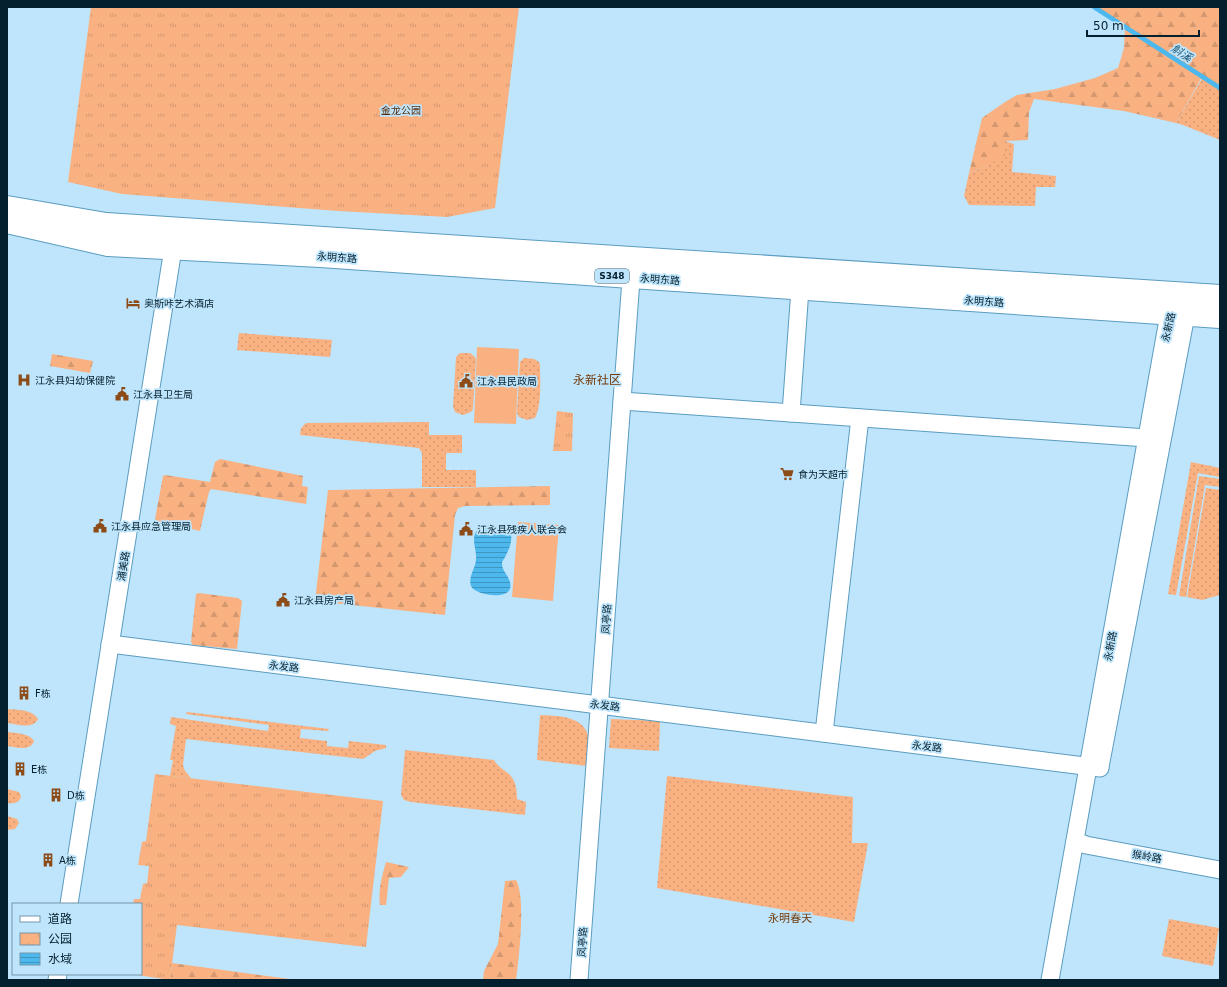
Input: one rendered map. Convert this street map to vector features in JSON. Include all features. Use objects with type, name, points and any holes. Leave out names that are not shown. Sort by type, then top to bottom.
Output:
[{"type":"main road","name":"永明东路","points":[[7,207],[106,224],[175,238],[320,256],[632,268],[1220,296]]},
{"type":"main road","name":"永明东路","points":[[7,222],[108,245],[175,238]]},
{"type":"main road","name":"永明东路","points":[[632,268],[800,289],[1220,317]]},
{"type":"street","name":"浦美路","points":[[69,903],[175,238]]},
{"type":"street","name":"凤亭路","points":[[579,980],[632,268]]},
{"type":"street","points":[[791,413],[800,289]]},
{"type":"street","name":"永新路","points":[[1050,980],[1080,843],[1177,314],[1179,293]]},
{"type":"street","name":"永新路","points":[[1094,768],[1147,438],[1177,314]]},
{"type":"street","points":[[622,402],[1147,438]]},
{"type":"street","points":[[824,733],[860,418]]},
{"type":"street","name":"永发路","points":[[110,644],[1094,768]]},
{"type":"street","name":"永新路","points":[[1062,980],[1080,843]]},
{"type":"street","name":"猴岭路","points":[[1080,843],[1220,870]]},
{"type":"green space","name":"金龙公园","points":[[91,7],[519,7],[495,208],[447,217],[338,211],[122,194],[68,182]]},
{"type":"green space","points":[[1094,7],[1220,7],[1220,88],[1202,77],[1176,123],[1124,111],[1034,99],[1029,112],[1028,140],[1005,141],[1005,155],[987,166],[969,173],[982,118],[1017,95],[1055,89],[1095,78],[1118,68],[1124,48],[1125,27]]},
{"type":"green space","points":[[1203,77],[1220,88],[1220,140],[1176,123]]},
{"type":"green space","points":[[1005,141],[1014,144],[1012,172],[1056,176],[1055,187],[1036,187],[1035,206],[969,205],[964,196],[969,173],[987,166]]},
{"type":"green space","points":[[239,333],[332,340],[330,357],[237,350]]},
{"type":"green space","points":[[477,347],[519,349],[516,424],[474,423]]},
{"type":"green space","points":[[460,353],[470,353],[476,360],[473,409],[471,412],[463,415],[455,412],[453,407],[456,357]]},
{"type":"green space","points":[[52,354],[93,361],[90,373],[50,366]]},
{"type":"green space","points":[[524,358],[534,359],[539,362],[540,365],[539,406],[535,418],[527,420],[519,417],[517,413],[520,362]]},
{"type":"green space","points":[[557,411],[573,413],[572,451],[553,451]]},
{"type":"green space","points":[[429,422],[429,435],[462,435],[462,453],[446,453],[446,470],[476,470],[476,487],[422,487],[422,453],[419,448],[300,435],[301,428],[306,423]]},
{"type":"green space","points":[[220,459],[303,476],[302,486],[308,487],[306,504],[211,489],[200,531],[157,521],[155,519],[163,476],[165,475],[210,482],[215,462]]},
{"type":"green space","points":[[1191,462],[1220,468],[1220,477],[1198,473],[1176,595],[1168,594]]},
{"type":"green space","points":[[1199,476],[1220,479],[1220,487],[1205,485],[1186,597],[1179,596]]},
{"type":"green space","points":[[550,486],[550,505],[465,506],[458,508],[455,515],[445,615],[315,601],[328,490]]},
{"type":"green space","points":[[1206,488],[1220,490],[1220,595],[1202,600],[1187,597]]},
{"type":"green space","points":[[518,522],[559,525],[553,601],[512,597]]},
{"type":"green space","points":[[199,593],[238,598],[242,601],[237,649],[193,645],[191,642],[196,594]]},
{"type":"green space","points":[[7,709],[32,713],[38,719],[36,722],[28,725],[7,723]]},
{"type":"green space","points":[[187,712],[329,729],[328,731],[301,729],[300,738],[327,741],[327,746],[348,748],[349,741],[386,745],[386,748],[375,751],[363,759],[186,739],[183,765],[185,771],[191,778],[170,776],[173,760],[170,760],[176,726],[170,724],[171,717],[268,731],[269,725],[186,714]]},
{"type":"green space","points":[[540,715],[561,716],[568,718],[574,720],[585,728],[589,742],[587,766],[537,760]]},
{"type":"green space","points":[[611,719],[660,721],[659,751],[609,748]]},
{"type":"green space","points":[[7,732],[29,736],[34,741],[29,747],[26,748],[7,746]]},
{"type":"green space","points":[[405,750],[494,760],[509,774],[515,783],[517,799],[526,802],[525,815],[404,800],[401,795]]},
{"type":"green space","points":[[155,774],[383,801],[366,947],[177,925],[170,980],[138,975],[142,975],[142,903],[133,903],[134,899],[140,899],[143,884],[147,883],[149,866],[138,865],[142,842],[146,841]]},
{"type":"green space","points":[[667,776],[853,797],[852,843],[868,843],[854,922],[657,888]]},
{"type":"green space","points":[[7,789],[19,792],[21,796],[18,802],[7,803]]},
{"type":"green space","points":[[7,816],[17,819],[19,823],[15,829],[7,830]]},
{"type":"green space","points":[[386,862],[409,867],[401,877],[389,878],[386,905],[380,905],[380,888]]},
{"type":"green space","points":[[516,880],[521,900],[521,928],[516,980],[483,980],[484,971],[498,944],[505,881]]},
{"type":"green space","points":[[1169,919],[1219,928],[1213,966],[1162,956]]},
{"type":"green space","points":[[172,963],[297,980],[170,980]]},
{"type":"water","points":[[490,525],[503,528],[511,534],[510,547],[502,563],[503,569],[509,578],[510,589],[503,594],[497,595],[478,592],[471,586],[470,582],[476,559],[474,538],[476,532],[482,527]]},
{"type":"waterway","name":"斛溪","points":[[1094,7],[1220,88]]},
{"type":"place","name":"奥斯咔艺术酒店","points":[[133,303]]},
{"type":"place","name":"江永县妇幼保健院","points":[[24,380]]},
{"type":"place","name":"江永县民政局","points":[[466,381]]},
{"type":"place","name":"江永县卫生局","points":[[122,394]]},
{"type":"place","name":"食为天超市","points":[[787,474]]},
{"type":"place","name":"江永县应急管理局","points":[[100,526]]},
{"type":"place","name":"江永县残疾人联合会","points":[[466,529]]},
{"type":"place","name":"江永县房产局","points":[[283,600]]},
{"type":"place","name":"F栋","points":[[24,693]]},
{"type":"place","name":"E栋","points":[[20,769]]},
{"type":"place","name":"D栋","points":[[56,795]]},
{"type":"place","name":"A栋","points":[[48,860]]},
{"type":"district","name":"永新社区","points":[[597,380]]},
{"type":"district","name":"永明春天","points":[[790,918]]}]
